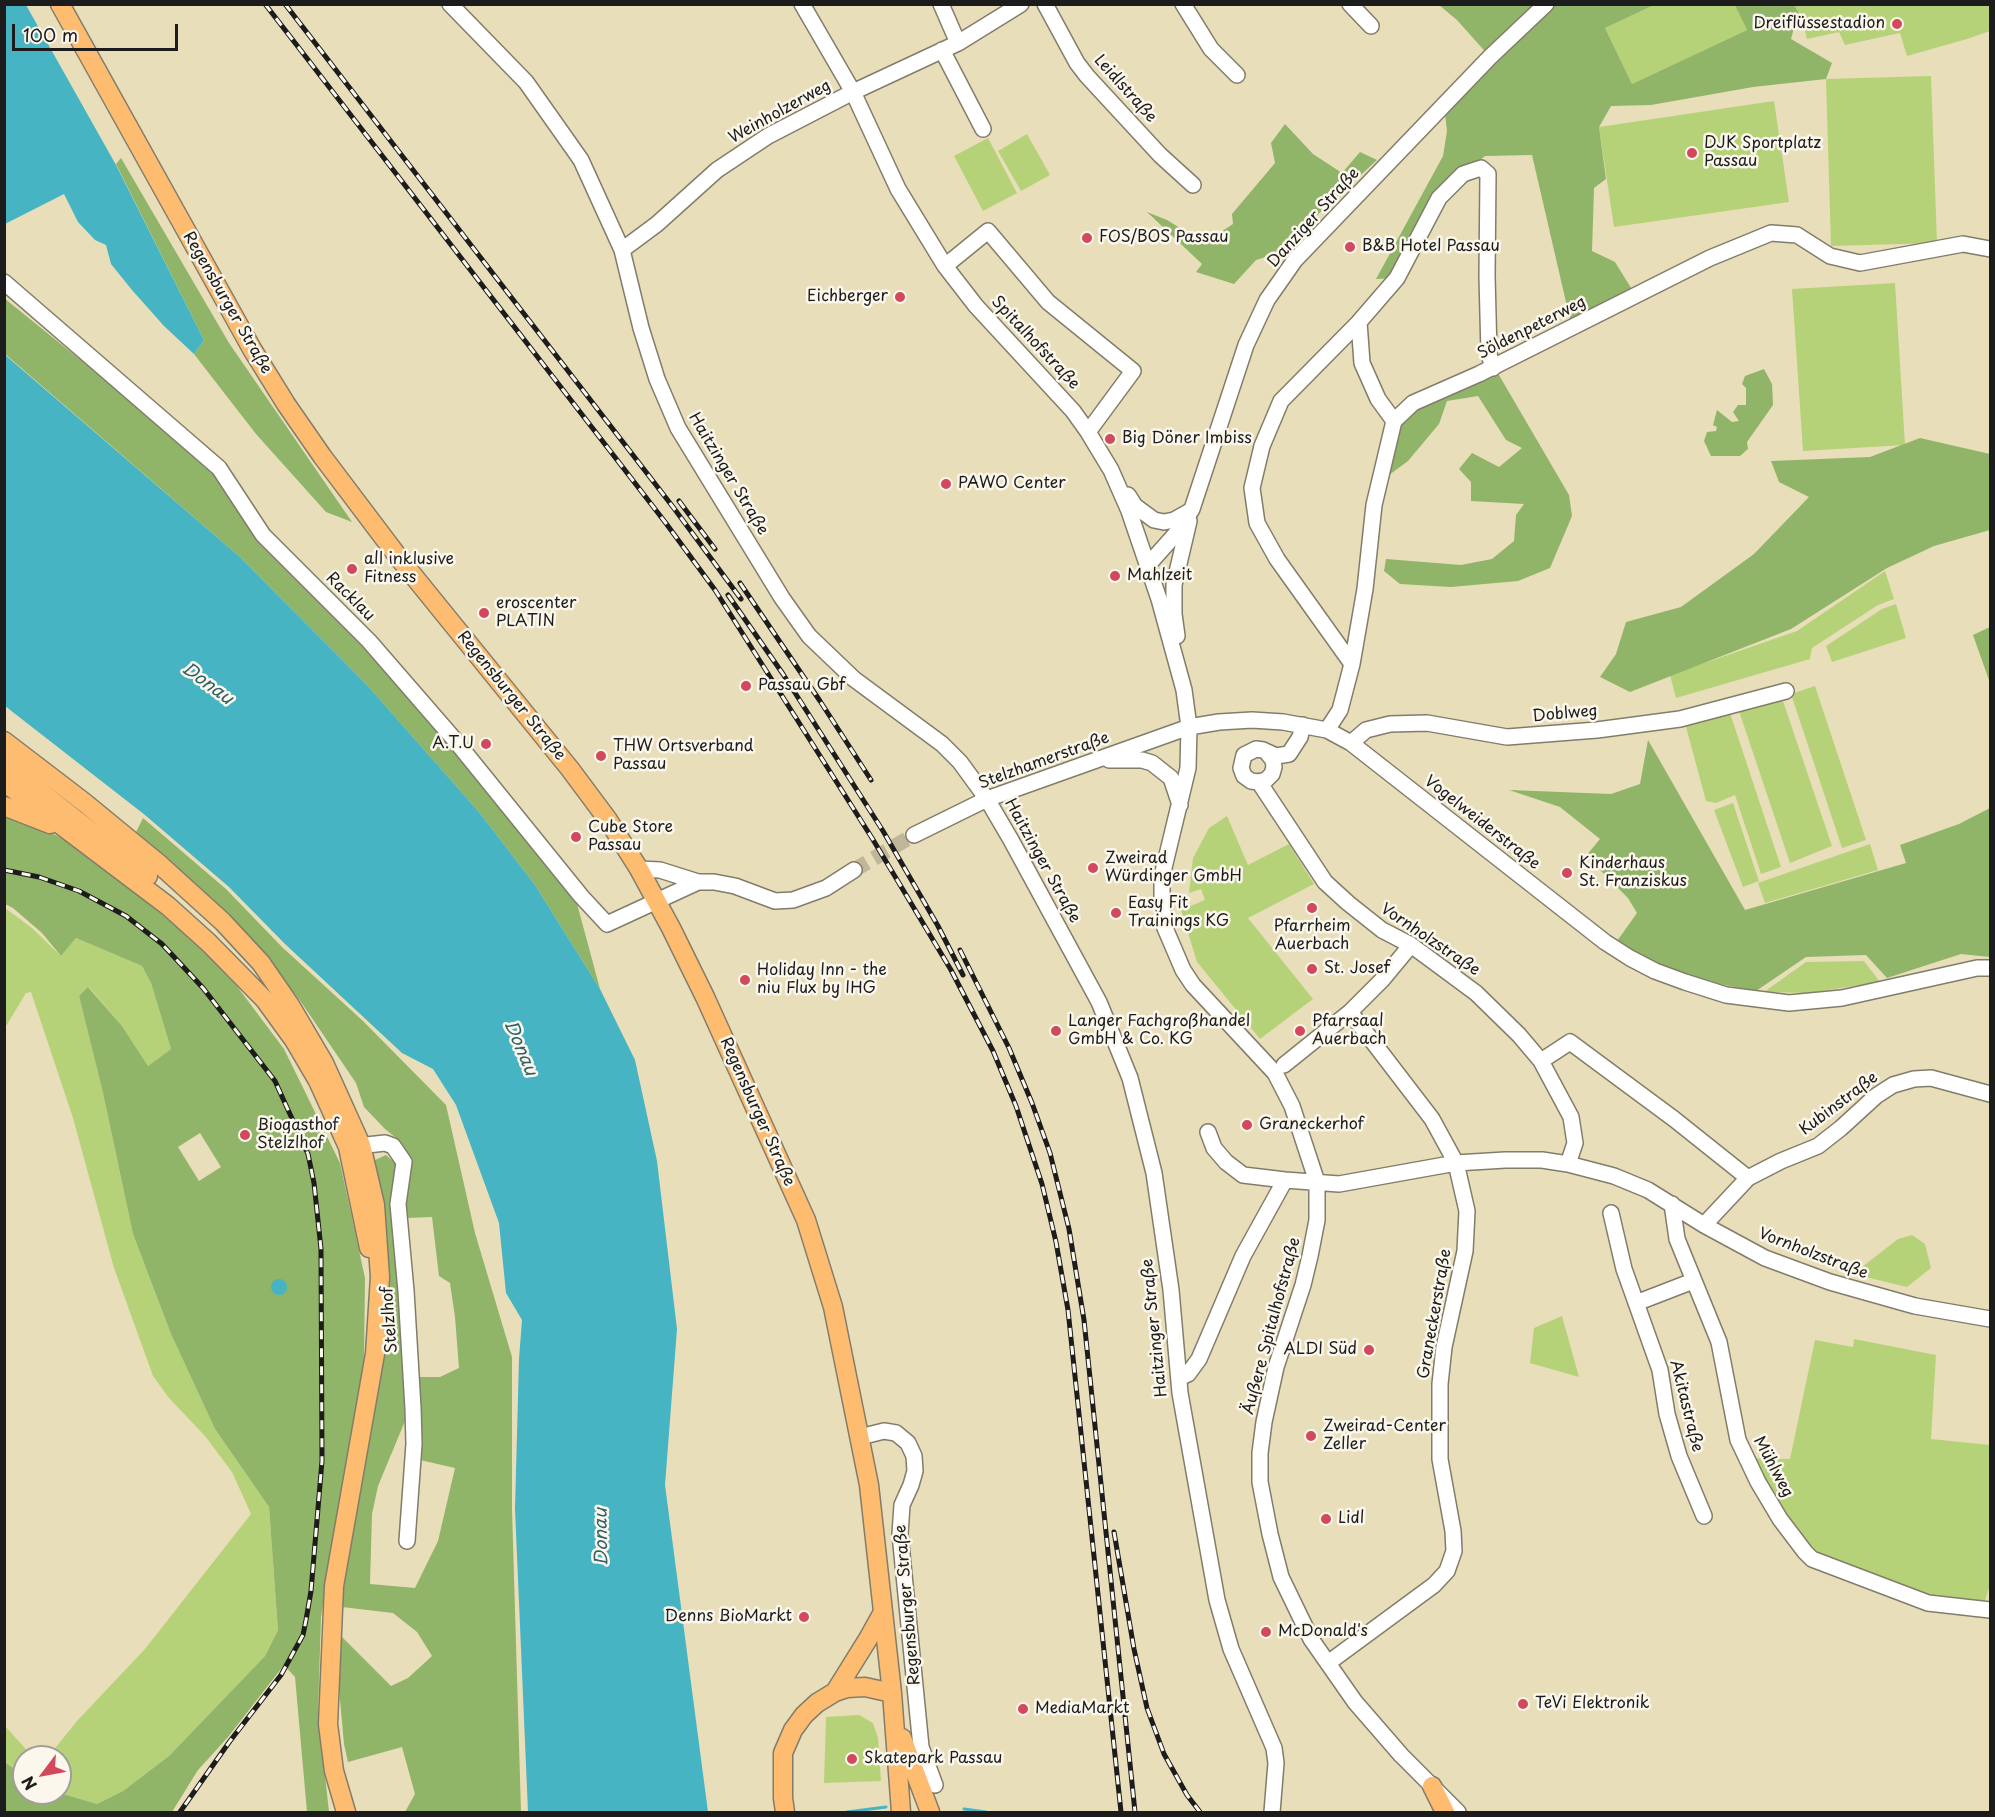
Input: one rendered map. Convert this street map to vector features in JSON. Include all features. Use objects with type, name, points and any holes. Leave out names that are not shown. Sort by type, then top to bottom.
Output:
[{"type":"main road","name":"Regensburger Straße","points":[[60,4],[252,349],[286,404],[399,558],[570,769],[608,820],[639,869],[705,997],[806,1220],[833,1307],[871,1496],[892,1694],[901,1812]]},
{"type":"main road","points":[[4,741],[135,843],[185,886],[261,963],[290,1005],[324,1063],[375,1205],[380,1277],[375,1354],[334,1586],[328,1724],[334,1771],[346,1812]]},
{"type":"main road","points":[[4,763],[215,928],[269,976]]},
{"type":"main road","points":[[4,782],[168,906],[254,988],[294,1040],[355,1146]]},
{"type":"main road","points":[[4,806],[53,825],[96,852]]},
{"type":"main road","points":[[835,1692],[883,1612]]},
{"type":"main road","points":[[784,1805],[783,1753],[804,1715],[817,1703],[835,1692],[865,1687],[892,1694]]},
{"type":"main road","points":[[894,1720],[930,1812]]},
{"type":"main road","points":[[1432,1786],[1445,1812]]},
{"type":"street","name":"Haitzinger Straße","points":[[450,4],[526,82],[581,159],[622,250],[641,328],[657,379],[678,428],[782,598],[809,636],[854,679],[942,744],[960,762],[987,799],[1100,1002],[1130,1078],[1154,1173],[1171,1290],[1179,1378],[1217,1600],[1231,1649],[1274,1748],[1276,1763],[1272,1812]]},
{"type":"street","name":"Spitalhofstraße","points":[[802,4],[853,92],[898,189],[945,266],[976,306],[1060,396],[1088,432],[1111,470],[1129,511],[1148,565],[1184,690],[1189,727]]},
{"type":"street","points":[[941,4],[958,43]]},
{"type":"street","name":"Weinholzerweg","points":[[622,250],[657,224],[717,170],[768,136],[853,92],[958,43],[1021,4]]},
{"type":"street","name":"Leidlstraße","points":[[1045,4],[1077,63],[1087,76],[1160,154],[1193,185]]},
{"type":"street","points":[[1183,4],[1211,49],[1237,75]]},
{"type":"street","points":[[1350,4],[1371,26]]},
{"type":"street","name":"Danziger Straße","points":[[1148,565],[1180,529],[1192,510],[1246,345],[1267,300],[1302,253],[1483,65],[1546,4]]},
{"type":"street","points":[[942,50],[983,129]]},
{"type":"street","points":[[1352,664],[1272,550],[1257,523],[1252,488],[1262,446],[1281,401],[1359,322],[1397,278],[1439,198],[1463,174],[1480,168],[1488,174],[1487,299],[1489,354],[1493,368]]},
{"type":"street","points":[[945,266],[988,231],[1048,302],[1133,371],[1088,432]]},
{"type":"street","name":"Söldenpeterweg","points":[[1394,421],[1413,403],[1493,368],[1710,258],[1771,233],[1797,235],[1830,256],[1860,263],[1963,244],[1990,249]]},
{"type":"street","name":"Racklau","points":[[4,282],[219,468],[263,535],[369,641],[454,739],[581,896],[607,924],[657,902]]},
{"type":"street","points":[[1327,730],[1340,710],[1352,664],[1365,590],[1374,506],[1394,421],[1378,399],[1362,363],[1359,322]]},
{"type":"street","points":[[1111,470],[1136,506],[1154,520],[1164,522],[1174,520],[1192,510]]},
{"type":"street","points":[[1184,690],[1174,614],[1174,585],[1192,510]]},
{"type":"street","name":"Doblweg","points":[[1351,743],[1366,729],[1390,724],[1427,723],[1507,736],[1597,730],[1680,719],[1786,691]]},
{"type":"street","name":"Vogelweiderstraße","points":[[1189,727],[1252,720],[1327,730],[1351,743],[1605,942],[1655,971],[1726,995],[1789,1003],[1842,998],[1977,968],[1990,968]]},
{"type":"street","name":"Vornholzstraße","points":[[1303,725],[1300,737],[1289,754],[1276,756],[1263,750],[1249,751],[1241,761],[1244,776],[1251,781],[1259,782],[1325,882],[1347,903],[1382,930],[1411,945],[1476,993],[1519,1035],[1541,1061],[1572,1117],[1575,1143],[1568,1164]]},
{"type":"street","name":"Stelzhamerstraße","points":[[914,835],[987,799],[1189,727]]},
{"type":"street","name":"Äußere Spitalhofstraße","points":[[1189,727],[1188,768],[1162,876],[1164,916],[1173,949],[1193,984],[1275,1073],[1292,1106],[1317,1182],[1317,1220],[1310,1256],[1269,1392],[1260,1453],[1260,1482],[1270,1534],[1281,1577],[1311,1639],[1355,1702],[1401,1755],[1458,1812]]},
{"type":"street","points":[[1259,782],[1266,780],[1272,774],[1273,760],[1268,753]]},
{"type":"street","points":[[1100,760],[1142,760],[1152,763],[1171,778],[1180,805]]},
{"type":"street","points":[[639,869],[660,870],[698,882],[735,886],[775,901],[793,900],[826,888],[855,870]]},
{"type":"street","points":[[657,902],[675,891],[698,882]]},
{"type":"street","points":[[1284,1065],[1350,1012],[1382,980],[1411,945]]},
{"type":"street","name":"Graneckerstraße","points":[[1328,1663],[1434,1585],[1447,1571],[1454,1551],[1453,1531],[1440,1459],[1438,1415],[1444,1347],[1465,1251],[1467,1211],[1456,1163],[1432,1119],[1350,1012]]},
{"type":"street","points":[[1541,1061],[1570,1042],[1674,1119],[1748,1178]]},
{"type":"street","name":"Kubinstraße","points":[[1704,1225],[1748,1178],[1818,1146],[1876,1096],[1893,1085],[1914,1079],[1931,1078],[1990,1094]]},
{"type":"street","name":"Vornholzstraße","points":[[1208,1132],[1214,1148],[1226,1162],[1243,1175],[1285,1180],[1339,1184],[1456,1163],[1542,1160],[1568,1164],[1614,1176],[1648,1190],[1704,1225],[1765,1258],[1830,1282],[1916,1306],[1990,1319]]},
{"type":"street","name":"Stelzlhof","points":[[355,1146],[386,1143],[393,1146],[404,1162],[398,1204],[414,1420],[407,1541]]},
{"type":"street","points":[[1179,1378],[1188,1374],[1199,1359],[1243,1256],[1285,1180]]},
{"type":"street","name":"Mühlweg","points":[[1672,1204],[1677,1239],[1719,1342],[1738,1440],[1758,1482],[1780,1519],[1805,1552],[1812,1559],[1928,1603],[1990,1610]]},
{"type":"street","name":"Akitastraße","points":[[1611,1213],[1615,1237],[1660,1370],[1667,1414],[1679,1456],[1704,1516]]},
{"type":"street","points":[[1636,1303],[1693,1281]]},
{"type":"street","name":"Regensburger Straße","points":[[860,1437],[884,1431],[896,1433],[908,1443],[914,1456],[915,1471],[902,1505],[900,1534],[921,1748],[935,1785]]},
{"type":"green space","points":[[1735,4],[1747,30],[1632,84],[1605,28],[1654,5]]},
{"type":"green space","points":[[1439,5],[1654,5],[1605,28],[1632,84],[1747,30],[1735,5],[1794,5],[1802,18],[1797,17],[1791,39],[1832,63],[1826,79],[1753,87],[1651,105],[1611,106],[1599,127],[1606,179],[1594,188],[1592,251],[1615,262],[1636,296],[1572,328],[1532,155],[1485,156],[1463,174],[1397,278],[1376,279],[1443,156],[1447,131],[1444,105],[1490,57],[1457,20]]},
{"type":"green space","name":"Dreiflüssestadion","points":[[1794,5],[1990,5],[1990,31],[1907,56],[1900,33],[1845,45],[1839,32],[1807,39],[1802,18]]},
{"type":"green space","points":[[1931,76],[1937,243],[1831,246],[1826,79]]},
{"type":"green space","name":"DJK Sportplatz Passau","points":[[1774,101],[1789,202],[1614,227],[1599,127]]},
{"type":"green space","points":[[1285,124],[1313,154],[1342,173],[1360,152],[1377,160],[1275,254],[1256,260],[1234,284],[1196,272],[1202,264],[1147,212],[1167,220],[1204,243],[1233,224],[1232,214],[1275,163],[1271,143]]},
{"type":"green space","points":[[1027,134],[1050,175],[1021,191],[998,151]]},
{"type":"green space","points":[[988,138],[1017,193],[983,211],[954,156]]},
{"type":"green space","points":[[121,158],[229,343],[352,522],[326,512],[256,434],[194,354],[204,340],[116,164]]},
{"type":"green space","points":[[1895,283],[1905,445],[1803,451],[1792,289]]},
{"type":"green space","points":[[4,298],[209,464],[224,490],[259,537],[364,646],[449,743],[576,900],[600,989],[535,885],[479,812],[367,685],[240,557],[5,354]]},
{"type":"green space","points":[[1764,369],[1772,384],[1773,405],[1747,442],[1748,449],[1740,456],[1711,456],[1704,441],[1707,432],[1716,431],[1717,427],[1713,425],[1717,410],[1732,422],[1739,421],[1733,412],[1738,405],[1746,405],[1746,388],[1742,384],[1745,376]]},
{"type":"green space","points":[[1496,370],[1569,495],[1572,516],[1550,568],[1518,581],[1451,587],[1400,584],[1384,571],[1386,559],[1461,565],[1492,559],[1514,541],[1516,515],[1524,504],[1471,501],[1471,482],[1459,469],[1472,453],[1499,467],[1522,448],[1506,440],[1478,396],[1447,401],[1439,424],[1408,461],[1389,475],[1402,422],[1419,405]]},
{"type":"green space","points":[[1920,438],[1990,454],[1990,530],[1934,546],[1887,568],[1791,629],[1630,692],[1600,677],[1616,654],[1626,622],[1681,607],[1754,554],[1809,497],[1779,482],[1771,461],[1870,457]]},
{"type":"green space","points":[[1885,571],[1894,599],[1878,605],[1812,648],[1810,659],[1676,698],[1670,675],[1797,631]]},
{"type":"green space","points":[[1896,604],[1906,638],[1832,662],[1826,646],[1882,609]]},
{"type":"green space","points":[[1990,627],[1990,683],[1973,635]]},
{"type":"green space","points":[[1815,686],[1866,840],[1842,848],[1791,694]]},
{"type":"green space","points":[[1781,695],[1832,846],[1790,863],[1738,708]]},
{"type":"green space","points":[[1729,710],[1781,867],[1761,874],[1735,795],[1716,803],[1706,801],[1685,723]]},
{"type":"green space","points":[[1648,740],[1745,910],[1906,863],[1900,845],[1959,824],[1990,808],[1990,957],[1961,954],[1887,978],[1866,955],[1806,957],[1756,991],[1678,976],[1643,960],[1617,941],[1637,913],[1628,898],[1586,856],[1600,839],[1560,807],[1509,790],[1611,794],[1640,784]]},
{"type":"green space","points":[[1733,803],[1759,881],[1743,887],[1714,810]]},
{"type":"green space","points":[[5,815],[41,827],[68,842],[130,887],[197,944],[236,985],[284,1049],[340,1163],[365,1278],[364,1359],[321,1617],[318,1712],[329,1812],[307,1812],[295,1677],[284,1665],[228,1737],[198,1770],[172,1812],[5,1812],[4,1761],[12,1767],[12,1805],[72,1805],[72,1797],[97,1804],[123,1791],[169,1756],[265,1656],[278,1630],[269,1507],[215,1429],[171,1334],[133,1234],[103,1093],[79,996],[88,987],[122,1026],[148,1066],[171,1049],[151,983],[142,966],[76,938],[61,956],[42,933],[5,904]],"holes":[[[200,1133],[221,1167],[199,1181],[178,1147]]]},
{"type":"green space","points":[[1227,816],[1248,865],[1289,844],[1314,884],[1248,918],[1313,999],[1260,1039],[1197,962],[1181,910],[1205,900],[1201,889],[1189,893],[1193,858],[1209,828]]},
{"type":"green space","points":[[143,818],[226,889],[282,947],[363,1021],[446,1105],[475,1233],[512,1357],[512,1509],[521,1812],[405,1812],[415,1794],[402,1747],[348,1762],[344,1744],[337,1666],[340,1635],[391,1686],[408,1678],[432,1656],[417,1632],[393,1613],[342,1607],[346,1568],[388,1325],[388,1275],[373,1161],[386,1155],[397,1165],[393,1183],[410,1409],[378,1486],[372,1514],[370,1584],[415,1588],[438,1541],[455,1468],[420,1460],[417,1377],[440,1377],[459,1368],[450,1283],[439,1276],[432,1217],[406,1218],[405,1205],[411,1163],[400,1141],[364,1107],[356,1083],[299,999],[267,958],[229,917],[136,832]]},
{"type":"green space","points":[[1870,844],[1878,870],[1765,903],[1758,883]]},
{"type":"green space","points":[[5,908],[32,928],[61,956],[76,938],[142,966],[151,983],[171,1049],[148,1066],[122,1026],[89,987],[79,996],[103,1093],[133,1234],[171,1334],[215,1429],[269,1507],[278,1630],[265,1656],[169,1756],[123,1791],[97,1804],[72,1797],[72,1745],[58,1745],[77,1721],[145,1649],[251,1514],[232,1472],[205,1436],[169,1398],[153,1376],[114,1268],[73,1118],[31,992],[26,993],[5,1028]]},
{"type":"green space","points":[[1864,961],[1880,982],[1809,993],[1764,992],[1806,962]]},
{"type":"green space","points":[[1912,1235],[1925,1244],[1931,1268],[1907,1287],[1853,1274],[1898,1239]]},
{"type":"green space","points":[[1562,1316],[1579,1377],[1530,1363],[1534,1328]]},
{"type":"green space","points":[[1854,1339],[1936,1355],[1931,1439],[1990,1445],[1990,1585],[1983,1607],[1931,1603],[1812,1559],[1744,1458],[1790,1459],[1815,1340],[1853,1347]]},
{"type":"green space","name":"Skatepark Passau","points":[[859,1715],[873,1723],[878,1738],[881,1781],[824,1783],[826,1717]]},
{"type":"green space","points":[[5,1726],[22,1745],[12,1745],[12,1767],[5,1761]]},
{"type":"water","points":[[5,4],[26,5],[116,165],[204,340],[194,354],[164,326],[132,290],[111,264],[106,245],[95,240],[78,222],[64,194],[5,224]]},
{"type":"water","name":"Donau","points":[[4,354],[240,557],[367,685],[479,812],[535,885],[600,989],[635,1060],[657,1161],[677,1329],[665,1485],[708,1812],[528,1812],[515,1509],[522,1320],[506,1293],[499,1223],[456,1105],[433,1069],[402,1053],[285,944],[229,887],[145,815],[5,706]]},
{"type":"water","points":[[279,1279],[285,1281],[287,1287],[285,1293],[279,1295],[273,1293],[271,1287],[273,1281]]},
{"type":"waterway","points":[[847,1812],[886,1807]]},
{"type":"waterway","points":[[964,1809],[986,1812]]},
{"type":"tunnel","points":[[854,870],[914,835]]},
{"type":"railway","points":[[265,4],[715,590],[872,838],[951,970],[993,1051],[1016,1106],[1042,1184],[1056,1242],[1068,1310],[1121,1812]]},
{"type":"railway","points":[[285,4],[673,507],[741,599]]},
{"type":"railway","points":[[679,501],[715,549]]},
{"type":"railway","points":[[740,583],[871,780]]},
{"type":"railway","points":[[728,595],[783,674],[883,831],[938,926],[963,975]]},
{"type":"railway","points":[[4,870],[39,877],[79,891],[126,916],[162,944],[203,988],[275,1081],[308,1154],[314,1183],[321,1249],[322,1461],[311,1591],[303,1635],[281,1675],[230,1741],[180,1812]]},
{"type":"railway","points":[[960,950],[1009,1048],[1032,1103],[1050,1153],[1069,1229],[1084,1320],[1135,1812]]},
{"type":"railway","points":[[1114,1532],[1134,1649],[1147,1708],[1164,1754],[1187,1795],[1200,1812]]},
{"type":"place","name":"Dreiflüssestadion","points":[[1897,24]]},
{"type":"place","name":"DJK Sportplatz Passau","points":[[1692,153]]},
{"type":"place","name":"FOS/BOS Passau","points":[[1087,238]]},
{"type":"place","name":"B&B Hotel Passau","points":[[1350,247]]},
{"type":"place","name":"Eichberger","points":[[900,297]]},
{"type":"place","name":"Big Döner Imbiss","points":[[1110,439]]},
{"type":"place","name":"PAWO Center","points":[[946,484]]},
{"type":"place","name":"all inklusive Fitness","points":[[352,569]]},
{"type":"place","name":"Mahlzeit","points":[[1115,576]]},
{"type":"place","name":"eroscenter PLATIN","points":[[484,613]]},
{"type":"place","name":"Passau Gbf","points":[[746,686]]},
{"type":"place","name":"A.T.U","points":[[486,744]]},
{"type":"place","name":"THW Ortsverband Passau","points":[[601,756]]},
{"type":"place","name":"Cube Store Passau","points":[[576,837]]},
{"type":"place","name":"Zweirad Würdinger GmbH","points":[[1093,868]]},
{"type":"place","name":"Kinderhaus St. Franziskus","points":[[1567,873]]},
{"type":"place","name":"Pfarrheim Auerbach","points":[[1312,908]]},
{"type":"place","name":"Easy Fit Trainings KG","points":[[1116,913]]},
{"type":"place","name":"St. Josef","points":[[1312,969]]},
{"type":"place","name":"Holiday Inn - the niu Flux by IHG","points":[[745,980]]},
{"type":"place","name":"Langer Fachgroßhandel GmbH & Co. KG","points":[[1056,1031]]},
{"type":"place","name":"Pfarrsaal Auerbach","points":[[1300,1031]]},
{"type":"place","name":"Graneckerhof","points":[[1247,1125]]},
{"type":"place","name":"Biogasthof Stelzlhof","points":[[245,1135]]},
{"type":"place","name":"ALDI Süd","points":[[1369,1350]]},
{"type":"place","name":"Zweirad-Center Zeller","points":[[1311,1436]]},
{"type":"place","name":"Lidl","points":[[1326,1519]]},
{"type":"place","name":"Denns BioMarkt","points":[[804,1617]]},
{"type":"place","name":"McDonald's","points":[[1266,1632]]},
{"type":"place","name":"TeVi Elektronik","points":[[1523,1704]]},
{"type":"place","name":"MediaMarkt","points":[[1023,1709]]},
{"type":"place","name":"Skatepark Passau","points":[[852,1759]]}]
